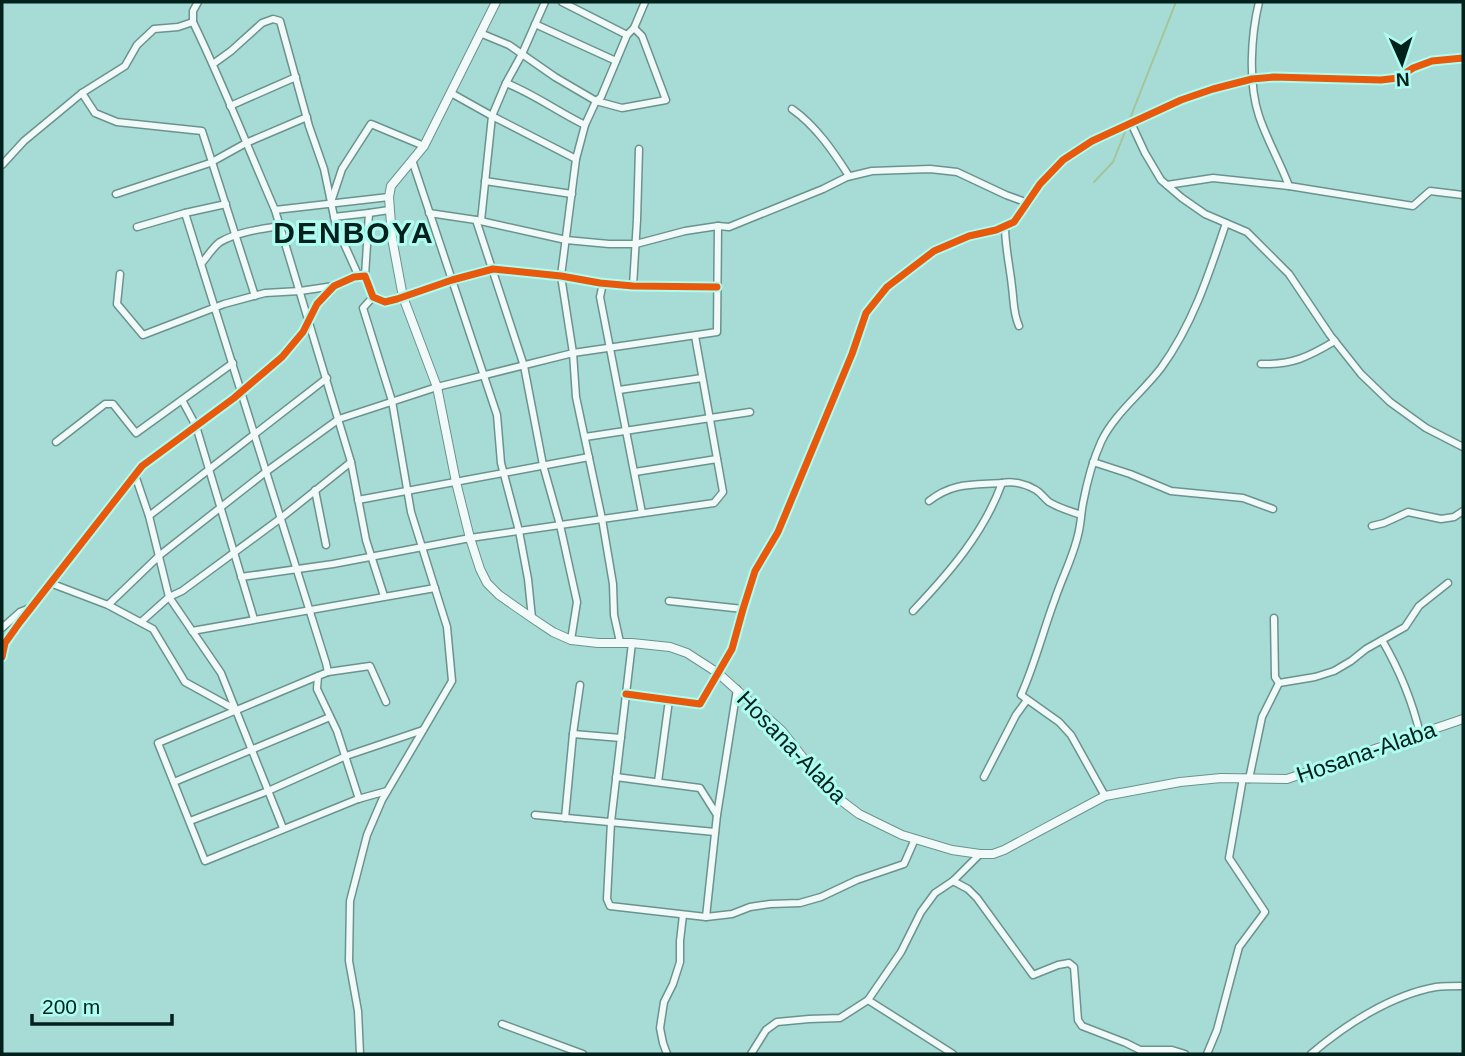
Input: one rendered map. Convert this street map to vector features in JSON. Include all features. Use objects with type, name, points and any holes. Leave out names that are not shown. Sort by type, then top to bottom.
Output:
[{"type":"main road","name":"Hosana-Alaba","points":[[496,2],[424,146],[391,186],[389,211],[403,297],[437,387],[470,538],[487,583],[499,595],[553,632],[571,639],[670,647],[687,653],[718,673],[782,731],[830,792],[859,814],[902,835],[979,855],[1004,850],[1105,796],[1180,782],[1221,778],[1280,780],[1296,777],[1463,719]]},
{"type":"street","points":[[198,2],[193,11],[193,22],[275,210],[339,419],[351,462],[366,540],[384,596]]},
{"type":"street","points":[[545,2],[492,116],[479,221],[524,366],[543,465],[561,525],[577,602],[571,639]]},
{"type":"street","points":[[562,2],[627,35]]},
{"type":"street","points":[[620,642],[602,519],[576,397],[573,354],[561,276],[576,159],[585,125],[596,101],[601,97],[627,35],[634,28],[645,2]]},
{"type":"street","points":[[1259,2],[1255,17],[1252,79],[1254,97],[1289,186]]},
{"type":"street","points":[[213,64],[262,23],[272,19],[280,22],[324,169],[335,226],[373,297],[386,302],[493,269],[633,286],[717,287]]},
{"type":"street","points":[[2,165],[24,141],[82,93],[125,66],[137,45],[154,29],[178,27],[193,22]]},
{"type":"street","points":[[535,24],[615,61]]},
{"type":"street","points":[[481,33],[509,45],[596,101],[622,108],[666,100],[642,36],[634,28]]},
{"type":"street","points":[[626,694],[700,704],[732,649],[755,572],[778,532],[852,354],[866,313],[887,287],[933,251],[1014,222],[1041,184],[1063,160],[1092,141],[1181,100],[1252,79],[1398,79],[1413,68],[1432,61],[1463,58]]},
{"type":"street","points":[[230,106],[296,77]]},
{"type":"street","points":[[506,83],[585,125]]},
{"type":"street","points":[[82,93],[95,113],[117,122],[202,131],[255,296]]},
{"type":"street","points":[[451,93],[576,159]]},
{"type":"street","points":[[792,110],[803,117],[830,147],[849,176]]},
{"type":"street","points":[[116,194],[212,162],[307,117]]},
{"type":"street","points":[[1131,123],[1161,180],[1205,214],[1247,232],[1289,274],[1361,374],[1390,402],[1426,428],[1463,447]]},
{"type":"street","points":[[331,204],[342,169],[371,124],[424,146]]},
{"type":"street","points":[[633,286],[639,149]]},
{"type":"street","points":[[412,160],[497,415],[503,473],[519,531],[532,618]]},
{"type":"street","points":[[429,213],[566,240],[636,244],[685,231],[729,227],[849,176],[867,171],[898,169],[957,172],[1028,203]]},
{"type":"street","points":[[1167,185],[1213,178],[1289,186],[1413,206],[1430,191],[1463,195]]},
{"type":"street","points":[[485,181],[572,194]]},
{"type":"street","points":[[275,210],[389,197]]},
{"type":"street","points":[[137,227],[226,204]]},
{"type":"street","points":[[334,216],[389,211]]},
{"type":"street","points":[[185,213],[328,673]]},
{"type":"street","points":[[362,277],[369,213]]},
{"type":"street","points":[[1105,796],[1071,735],[1059,722],[1021,695],[1033,668],[1078,536],[1093,462],[1103,438],[1180,340],[1197,305],[1226,223]]},
{"type":"street","points":[[201,264],[218,243],[261,229],[280,226]]},
{"type":"street","points":[[108,605],[160,555],[267,471],[339,419],[437,387],[573,354],[717,332],[718,226]]},
{"type":"street","points":[[1006,226],[1005,243],[1014,316],[1019,326]]},
{"type":"street","points":[[120,274],[117,304],[143,335],[216,307],[265,293],[334,286],[354,277],[362,277]]},
{"type":"street","points":[[603,283],[600,297],[642,513]]},
{"type":"street","points":[[2,657],[5,643],[142,466],[242,391],[282,357],[303,332],[317,304],[334,286]]},
{"type":"street","points":[[360,1054],[358,1011],[349,961],[350,901],[367,835],[387,792],[452,681],[447,627],[411,512],[392,401],[363,308],[373,297]]},
{"type":"street","points":[[241,578],[470,538],[715,503],[723,492],[695,336]]},
{"type":"street","points":[[1261,364],[1280,365],[1297,360],[1335,341]]},
{"type":"street","points":[[56,442],[105,404],[113,404],[136,433],[233,363]]},
{"type":"street","points":[[149,516],[327,378]]},
{"type":"street","points":[[619,390],[702,378]]},
{"type":"street","points":[[182,400],[196,426],[254,619]]},
{"type":"street","points":[[585,438],[750,412]]},
{"type":"street","points":[[358,500],[589,457]]},
{"type":"street","points":[[635,472],[717,459]]},
{"type":"street","points":[[141,622],[169,597],[182,591],[234,553],[351,462]]},
{"type":"street","points":[[1093,462],[1171,491],[1243,498],[1273,509]]},
{"type":"street","points":[[135,475],[160,555],[169,597],[221,673],[284,828]]},
{"type":"street","points":[[929,501],[951,487],[1010,482],[1037,491],[1045,500],[1081,515]]},
{"type":"street","points":[[913,611],[953,568],[985,521],[1002,483]]},
{"type":"street","points":[[315,491],[326,545]]},
{"type":"street","points":[[1372,526],[1408,512],[1441,519],[1454,517],[1463,511]]},
{"type":"street","points":[[50,583],[108,605],[153,629],[185,682],[236,710]]},
{"type":"street","points":[[1279,683],[1315,677],[1334,671],[1351,661],[1366,649],[1405,627],[1419,606],[1448,583]]},
{"type":"street","points":[[192,631],[435,588]]},
{"type":"street","points":[[669,601],[743,609]]},
{"type":"street","points":[[2,628],[20,612],[32,607]]},
{"type":"street","points":[[1274,618],[1275,677],[1279,683]]},
{"type":"street","points":[[1382,640],[1407,689],[1420,734]]},
{"type":"street","points":[[632,643],[611,822],[607,899],[610,906],[706,917],[732,914],[750,907],[770,904],[800,903],[904,864],[915,839]]},
{"type":"street","points":[[386,702],[370,666],[328,673],[158,743],[205,861],[359,799],[387,792]]},
{"type":"street","points":[[318,676],[317,690],[346,756],[359,799]]},
{"type":"street","points":[[1207,1054],[1217,1030],[1238,947],[1265,912],[1229,858],[1262,717],[1279,683]]},
{"type":"street","points":[[565,818],[580,685]]},
{"type":"street","points":[[706,917],[717,815],[737,690]]},
{"type":"street","points":[[658,782],[668,699]]},
{"type":"street","points":[[984,777],[1016,715],[1027,700]]},
{"type":"street","points":[[174,782],[330,717]]},
{"type":"street","points":[[190,821],[268,791],[346,756],[423,730]]},
{"type":"street","points":[[573,734],[621,738]]},
{"type":"street","points":[[616,777],[700,788],[717,815]]},
{"type":"street","points":[[536,815],[715,832]]},
{"type":"street","points":[[751,1054],[766,1030],[777,1022],[840,1018],[869,1000],[935,893],[953,881],[979,855]]},
{"type":"street","points":[[953,881],[977,898],[1033,975],[1058,965],[1069,963],[1074,967],[1079,1020],[1082,1026],[1140,1050],[1172,1050],[1185,1054]]},
{"type":"street","points":[[667,1054],[660,1028],[664,1002],[680,962],[682,915]]},
{"type":"street","points":[[1311,1054],[1351,1024],[1398,999],[1437,987],[1463,986]]},
{"type":"street","points":[[869,1000],[953,1054]]},
{"type":"street","points":[[502,1024],[583,1054]]},
{"type":"waterway","points":[[1129,121],[1176,2]]},
{"type":"waterway","points":[[1094,182],[1113,162],[1127,127]]},
{"type":"cycle path","points":[[626,694],[700,704],[732,649],[755,571],[778,532],[852,354],[866,313],[887,287],[934,251],[969,236],[996,230],[1014,222],[1040,184],[1063,160],[1092,141],[1181,100],[1252,79],[1274,77],[1381,80],[1398,78],[1413,68],[1432,61],[1463,58]]},
{"type":"cycle path","points":[[2,657],[5,643],[20,622],[142,466],[234,398],[282,357],[303,332],[317,304],[334,286],[354,277],[365,276],[373,297],[385,302],[493,269],[633,286],[717,287]]},
{"type":"district","name":"DENBOYA","points":[[354,233]]}]
